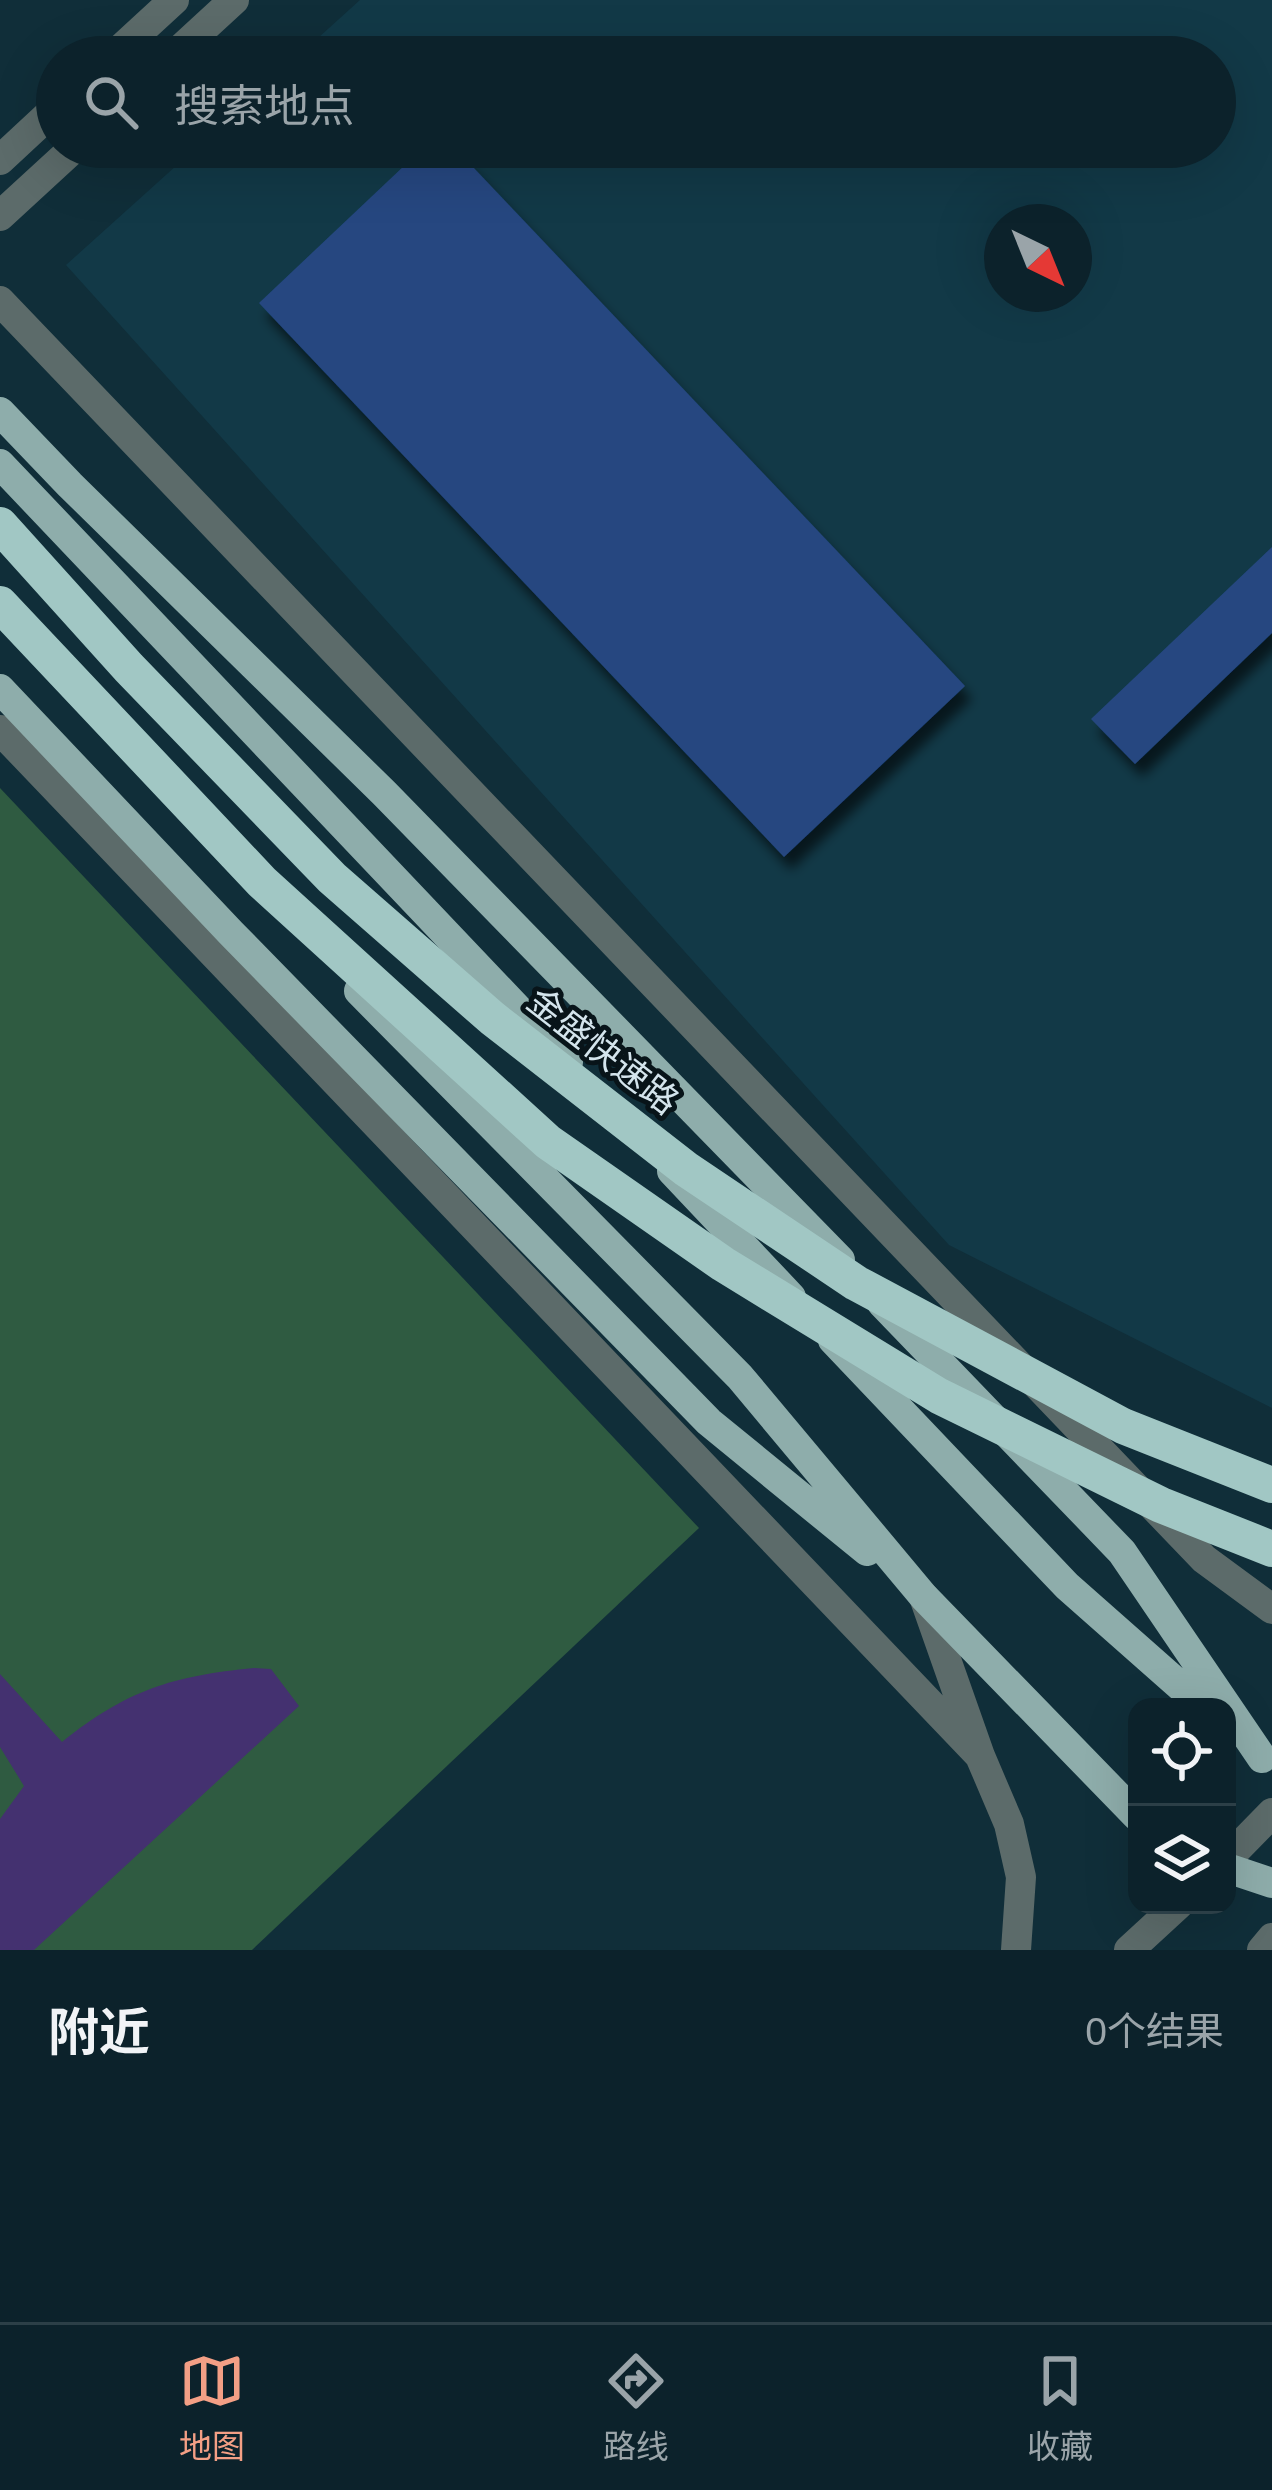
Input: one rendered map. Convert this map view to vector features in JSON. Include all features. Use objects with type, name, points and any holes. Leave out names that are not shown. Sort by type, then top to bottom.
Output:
[{"type":"highway","name":"金盛快速路","points":[[0,525],[129,668],[332,878],[492,1018],[686,1169],[856,1283],[1123,1426],[1272,1485]]},
{"type":"highway","points":[[0,604],[262,882],[548,1142],[723,1264],[939,1396],[1161,1505],[1272,1549]]},
{"type":"main road","points":[[0,412],[384,793],[1122,1552],[1267,1763]]},
{"type":"main road","points":[[0,464],[1066,1586],[1194,1698]]},
{"type":"main road","points":[[0,628],[740,1377],[924,1597],[1128,1807]]},
{"type":"main road","points":[[0,689],[231,933],[709,1422],[924,1597]]},
{"type":"main road","points":[[1236,1736],[1267,1763]]},
{"type":"main road","points":[[1236,1867],[1272,1883]]},
{"type":"street","points":[[135,36],[174,0]]},
{"type":"street","points":[[195,36],[234,0]]},
{"type":"street","points":[[0,160],[36,127]]},
{"type":"street","points":[[0,216],[52,168]]},
{"type":"street","points":[[0,302],[1204,1559],[1272,1609]]},
{"type":"street","points":[[0,730],[980,1756]]},
{"type":"street","points":[[924,1597],[1009,1824],[1022,1877],[1016,1950]]},
{"type":"street","points":[[1236,1853],[1272,1813]]},
{"type":"street","points":[[1129,1950],[1168,1914]]},
{"type":"street","points":[[1262,1950],[1272,1938]]},
{"type":"shaded area","points":[[360,0],[1272,0],[1272,1408],[949,1245],[66,265],[174,168],[1236,168],[1236,36],[320,36]]},
{"type":"shaded area","points":[[254,1668],[271,1669],[299,1706],[34,1950],[0,1950],[0,1819],[24,1786],[0,1747],[0,1674],[62,1742],[108,1710],[152,1688]]},
{"type":"green space","points":[[0,788],[699,1528],[252,1950],[0,1950]]},
{"type":"building","points":[[402,168],[474,168],[965,686],[784,857],[259,303]]},
{"type":"building","points":[[1272,547],[1272,633],[1135,764],[1091,719]]}]
